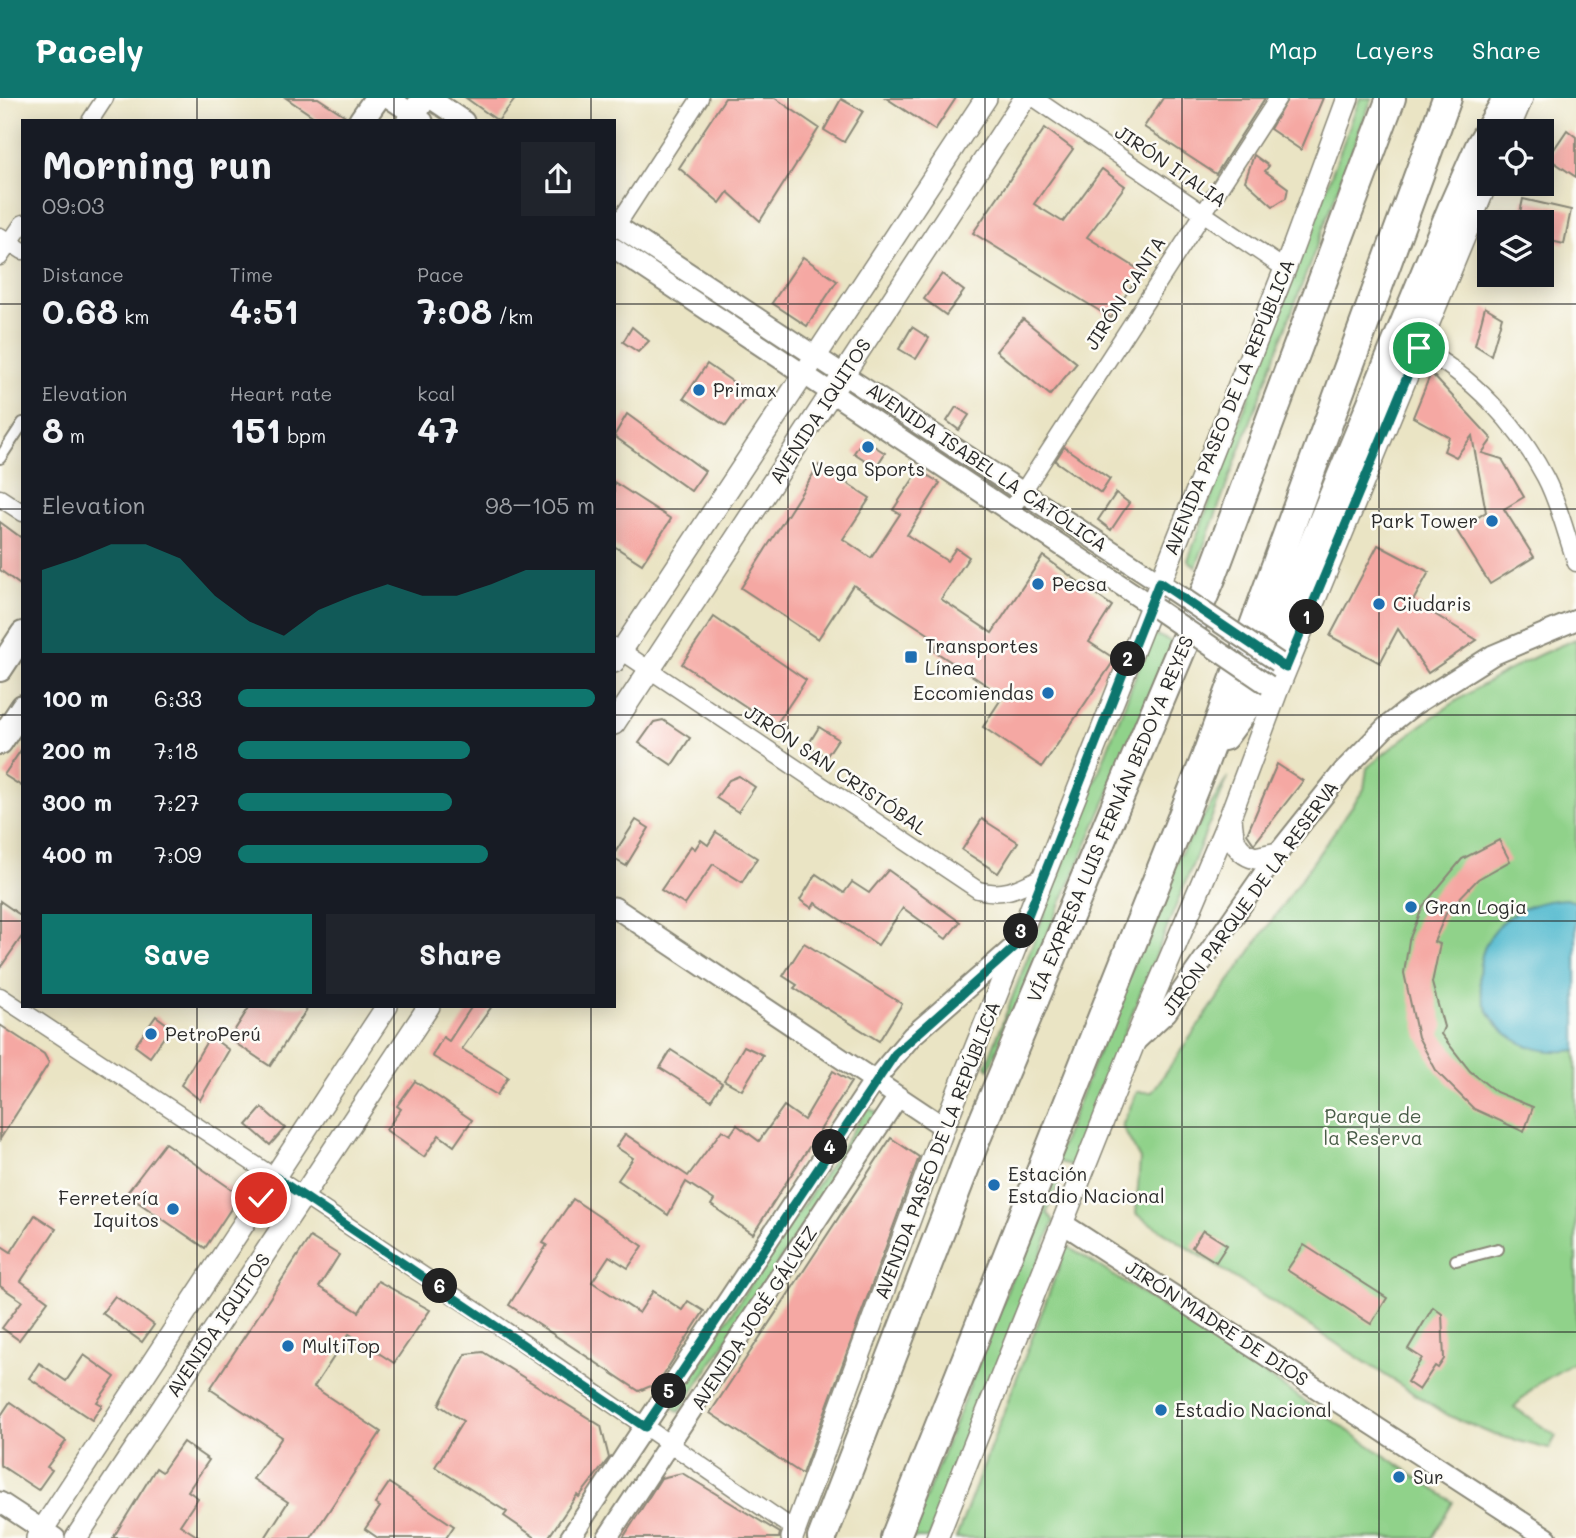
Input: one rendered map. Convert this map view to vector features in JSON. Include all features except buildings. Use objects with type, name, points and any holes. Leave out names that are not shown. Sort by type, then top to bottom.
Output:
[{"type":"highway","name":"VÍA EXPRESA LUIS FERNÁN BEDOYA REYES","points":[[822,1538],[975,1141],[1212,576],[1391,98]]},
{"type":"highway","points":[[895,1538],[1205,760],[1447,98]]},
{"type":"highway","points":[[1205,760],[1247,705],[1452,209],[1480,146],[1508,98]]},
{"type":"main road","points":[[362,119],[377,98]]},
{"type":"main road","name":"AVENIDA IQUITOS","points":[[617,653],[986,98]]},
{"type":"main road","name":"AVENIDA IQUITOS","points":[[616,721],[1025,98]]},
{"type":"main road","name":"AVENIDA PASEO DE LA REPÚBLICA","points":[[793,1534],[944,1126],[1041,877],[1163,584],[1348,98]]},
{"type":"main road","points":[[1513,119],[1522,98]]},
{"type":"main road","points":[[937,1538],[1134,1043],[1231,814],[1272,688],[1419,348],[1481,196]]},
{"type":"main road","points":[[0,668],[21,637]]},
{"type":"main road","points":[[0,741],[21,710]]},
{"type":"main road","points":[[1231,814],[1232,836],[1239,849],[1255,858],[1278,853]]},
{"type":"main road","name":"AVENIDA IQUITOS","points":[[45,1535],[386,1008]]},
{"type":"main road","name":"AVENIDA IQUITOS","points":[[76,1538],[428,1008]]},
{"type":"street","points":[[91,119],[105,98]]},
{"type":"street","points":[[389,98],[420,110],[456,119]]},
{"type":"street","points":[[616,225],[701,98]]},
{"type":"street","name":"JIRÓN ITALIA","points":[[1034,98],[1285,269]]},
{"type":"street","name":"JIRÓN CANTA","points":[[1009,513],[1278,98]]},
{"type":"street","points":[[0,257],[21,226]]},
{"type":"street","name":"AVENIDA ISABEL LA CATÓLICA","points":[[616,227],[817,354],[1282,665]]},
{"type":"street","name":"AVENIDA ISABEL LA CATÓLICA","points":[[616,249],[1272,688]]},
{"type":"street","points":[[1419,348],[1443,360],[1471,382],[1514,430],[1545,477],[1576,563]]},
{"type":"street","points":[[0,458],[21,426]]},
{"type":"street","points":[[0,498],[21,512]]},
{"type":"street","name":"JIRÓN PARQUE DE LA RESERVA","points":[[1134,1043],[1167,1012],[1278,853],[1344,770],[1385,727],[1414,705],[1493,655],[1576,620]]},
{"type":"street","name":"JIRÓN SAN CRISTÓBAL","points":[[617,653],[650,671],[978,890],[994,894],[1008,893],[1041,877]]},
{"type":"street","points":[[616,908],[944,1126]]},
{"type":"street","name":"AVENIDA JOSÉ GÁLVEZ","points":[[570,1538],[874,1081],[912,1036],[1016,946]]},
{"type":"street","points":[[0,996],[275,1177],[671,1444],[793,1534]]},
{"type":"street","name":"AVENIDA JOSÉ GÁLVEZ","points":[[607,1538],[898,1097]]},
{"type":"street","name":"JIRÓN MADRE DE DIOS","points":[[1062,1223],[1547,1538]]},
{"type":"street","points":[[1456,1260],[1498,1249]]},
{"type":"street","points":[[0,1502],[45,1535]]},
{"type":"green space","points":[[1360,98],[1372,98],[1196,567],[1188,560]]},
{"type":"green space","points":[[1152,633],[1174,643],[989,1069],[986,1066]]},
{"type":"green space","name":"Parque de la Reserva","points":[[1576,639],[1576,1361],[1535,1386],[1514,1407],[1556,1436],[1549,1449],[1492,1434],[1447,1415],[1136,1214],[1140,1159],[1122,1126],[1137,1092],[1152,1092],[1364,789],[1367,768],[1415,729],[1466,695],[1519,665]]},
{"type":"green space","points":[[1228,777],[1071,1165],[1055,1161],[1170,871]]},
{"type":"green space","points":[[868,1108],[878,1113],[679,1412],[670,1405]]},
{"type":"green space","points":[[1052,1175],[1060,1179],[1047,1213],[1054,1221],[929,1538],[910,1538]]},
{"type":"green space","name":"Estadio Nacional","points":[[1067,1246],[1204,1333],[1453,1502],[1432,1538],[956,1538]]},
{"type":"water","points":[[1566,899],[1576,902],[1576,1050],[1537,1049],[1508,1035],[1488,1012],[1480,983],[1482,954],[1497,928],[1525,908]]},
{"type":"place","name":"Primax","points":[[699,390]]},
{"type":"place","name":"Vega Sports","points":[[868,447]]},
{"type":"place","name":"Park Tower","points":[[1492,521]]},
{"type":"place","name":"Pecsa","points":[[1038,584]]},
{"type":"place","name":"Ciudaris","points":[[1379,604]]},
{"type":"place","name":"Transportes Línea","points":[[911,657]]},
{"type":"place","name":"Eccomiendas","points":[[1048,693]]},
{"type":"place","name":"Gran Logia","points":[[1411,907]]},
{"type":"place","name":"PetroPerú","points":[[151,1034]]},
{"type":"place","name":"Estación Estadio Nacional","points":[[994,1185]]},
{"type":"place","name":"Ferretería Iquitos","points":[[173,1209]]},
{"type":"place","name":"MultiTop","points":[[288,1346]]},
{"type":"place","name":"Estadio Nacional","points":[[1161,1410]]},
{"type":"place","name":"Sur","points":[[1399,1477]]},
{"type":"route","points":[[261,1198],[275,1177],[645,1427],[874,1081],[912,1036],[1016,946],[1159,582],[1286,668],[1419,348]]}]
